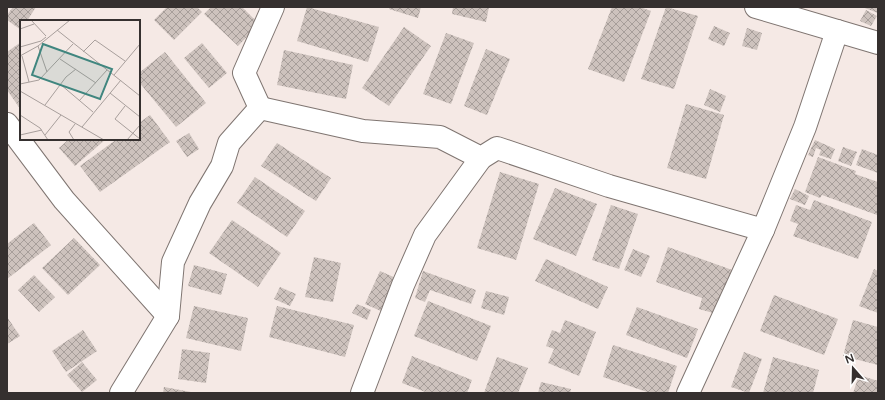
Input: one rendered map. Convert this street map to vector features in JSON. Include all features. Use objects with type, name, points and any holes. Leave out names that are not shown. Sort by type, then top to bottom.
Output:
[{"type":"street","points":[[260,108],[244,72],[273,7]]},
{"type":"street","points":[[756,7],[878,43]]},
{"type":"street","points":[[688,393],[763,230],[805,127],[837,31]]},
{"type":"street","points":[[260,108],[363,131],[440,137],[481,158]]},
{"type":"street","points":[[121,393],[168,316],[173,262],[200,203],[222,166],[229,143],[260,108]]},
{"type":"street","points":[[7,124],[64,200],[168,316]]},
{"type":"street","points":[[362,393],[403,285],[426,235],[481,158],[497,148],[608,186],[763,230]]},
{"type":"building","points":[[13,7],[36,7],[28,20],[20,20],[20,29],[7,20],[7,15]]},
{"type":"building","points":[[167,7],[197,7],[202,12],[174,40],[154,20]]},
{"type":"building","points":[[211,7],[242,7],[259,24],[238,46],[204,14]]},
{"type":"building","points":[[307,7],[379,27],[368,62],[297,41]]},
{"type":"building","points":[[390,7],[421,7],[418,18],[389,9]]},
{"type":"building","points":[[453,7],[489,7],[486,22],[452,14]]},
{"type":"building","points":[[612,7],[640,7],[651,11],[624,82],[588,69]]},
{"type":"building","points":[[666,7],[698,16],[674,89],[641,79]]},
{"type":"building","points":[[862,7],[878,7],[878,13]]},
{"type":"building","points":[[866,10],[877,16],[871,26],[860,21]]},
{"type":"building","points":[[714,26],[730,33],[724,46],[708,39]]},
{"type":"building","points":[[404,27],[431,46],[389,106],[362,88]]},
{"type":"building","points":[[747,28],[762,33],[757,50],[742,46]]},
{"type":"building","points":[[446,33],[474,43],[451,104],[423,94]]},
{"type":"building","points":[[20,43],[20,109],[7,90],[7,52]]},
{"type":"building","points":[[202,43],[227,73],[209,88],[184,58]]},
{"type":"building","points":[[486,49],[510,59],[487,115],[464,106]]},
{"type":"building","points":[[284,50],[353,65],[346,99],[277,85]]},
{"type":"building","points":[[165,52],[206,103],[176,127],[140,83],[140,72]]},
{"type":"building","points":[[710,89],[726,96],[720,112],[704,105]]},
{"type":"building","points":[[686,104],[724,115],[706,179],[667,168]]},
{"type":"building","points":[[150,115],[170,142],[100,192],[80,166],[116,140],[140,140],[140,122]]},
{"type":"building","points":[[189,133],[199,149],[187,157],[176,141]]},
{"type":"building","points":[[68,140],[105,140],[75,166],[59,148]]},
{"type":"building","points":[[815,140],[835,149],[831,159],[819,155],[821,150],[816,148],[813,157],[808,155]]},
{"type":"building","points":[[277,143],[331,178],[316,201],[261,166]]},
{"type":"building","points":[[843,147],[857,152],[851,166],[838,161]]},
{"type":"building","points":[[862,149],[878,155],[878,173],[856,165]]},
{"type":"building","points":[[818,157],[856,171],[855,174],[878,182],[877,215],[822,195],[820,198],[805,192]]},
{"type":"building","points":[[500,172],[539,184],[516,260],[477,248]]},
{"type":"building","points":[[255,177],[305,211],[287,237],[237,203]]},
{"type":"building","points":[[555,188],[597,204],[576,256],[533,239]]},
{"type":"building","points":[[795,189],[809,196],[805,205],[790,199]]},
{"type":"building","points":[[814,200],[872,222],[858,259],[793,236],[798,224],[790,221],[796,205],[810,210]]},
{"type":"building","points":[[611,205],[638,214],[619,269],[592,260]]},
{"type":"building","points":[[232,220],[281,253],[258,287],[209,253]]},
{"type":"building","points":[[34,223],[51,245],[7,279],[7,244]]},
{"type":"building","points":[[74,238],[100,265],[68,295],[42,268]]},
{"type":"building","points":[[668,247],[735,271],[720,315],[699,309],[702,298],[656,282]]},
{"type":"building","points":[[633,249],[650,256],[641,277],[624,270]]},
{"type":"building","points":[[314,257],[341,263],[333,302],[305,297]]},
{"type":"building","points":[[546,259],[608,287],[598,309],[535,281]]},
{"type":"building","points":[[194,265],[227,274],[221,295],[188,286]]},
{"type":"building","points":[[874,269],[878,271],[878,313],[859,306]]},
{"type":"building","points":[[380,271],[398,279],[383,312],[365,304]]},
{"type":"building","points":[[423,271],[476,290],[471,304],[430,290],[425,302],[415,298]]},
{"type":"building","points":[[34,275],[55,297],[39,312],[18,290]]},
{"type":"building","points":[[280,287],[296,294],[290,306],[274,299]]},
{"type":"building","points":[[486,291],[509,297],[504,315],[481,308]]},
{"type":"building","points":[[774,295],[838,319],[824,355],[760,331]]},
{"type":"building","points":[[428,301],[491,326],[477,361],[414,336]]},
{"type":"building","points":[[357,304],[371,310],[367,320],[352,313]]},
{"type":"building","points":[[194,306],[248,318],[241,351],[186,338]]},
{"type":"building","points":[[277,306],[354,325],[345,357],[269,337]]},
{"type":"building","points":[[637,307],[698,329],[687,358],[626,335]]},
{"type":"building","points":[[7,317],[20,336],[7,344]]},
{"type":"building","points":[[565,320],[596,332],[579,376],[548,363],[554,349],[546,346],[552,330],[560,333]]},
{"type":"building","points":[[853,320],[878,327],[878,365],[843,356]]},
{"type":"building","points":[[83,330],[97,351],[66,372],[52,351]]},
{"type":"building","points":[[613,345],[677,366],[668,393],[650,393],[603,377]]},
{"type":"building","points":[[182,349],[210,353],[206,383],[178,379]]},
{"type":"building","points":[[744,352],[762,359],[749,393],[731,387]]},
{"type":"building","points":[[412,356],[472,380],[467,393],[428,393],[402,383]]},
{"type":"building","points":[[497,357],[528,368],[518,393],[484,393]]},
{"type":"building","points":[[773,357],[819,370],[813,393],[763,393]]},
{"type":"building","points":[[82,362],[97,380],[82,392],[67,375]]},
{"type":"building","points":[[859,375],[878,381],[878,393],[853,393]]},
{"type":"building","points":[[541,382],[571,389],[570,393],[538,393]]},
{"type":"building","points":[[164,387],[191,392],[191,393],[163,393]]}]
